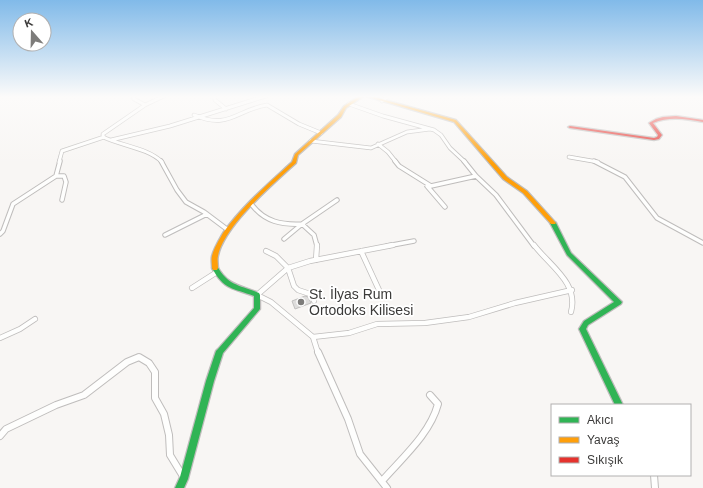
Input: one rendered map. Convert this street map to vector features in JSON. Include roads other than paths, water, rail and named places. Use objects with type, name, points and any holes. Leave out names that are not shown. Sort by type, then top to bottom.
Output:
[{"type":"street","points":[[104,137],[103,134],[125,119]]},
{"type":"street","points":[[110,140],[194,119]]},
{"type":"street","points":[[205,119],[213,122],[225,122],[232,119]]},
{"type":"street","points":[[290,119],[321,133]]},
{"type":"street","points":[[337,119],[296,155],[294,162],[228,230],[213,257],[217,272],[227,284],[247,290],[271,302],[313,337],[320,362],[348,419],[360,454],[387,488]]},
{"type":"street","points":[[393,119],[430,129],[441,135],[450,148],[464,161],[476,176],[496,194],[541,255],[568,283],[572,290],[574,301],[571,312]]},
{"type":"street","points":[[447,119],[459,124],[505,178],[525,192],[551,220],[569,254],[619,302],[586,323],[582,329],[619,404]]},
{"type":"street","points":[[570,127],[630,135],[636,134],[653,139],[658,138],[660,135],[651,123],[654,120],[667,119]]},
{"type":"street","points":[[683,119],[703,121]]},
{"type":"street","points":[[311,141],[370,148],[408,132],[430,129]]},
{"type":"street","points":[[56,176],[62,151],[104,137],[155,155],[164,164],[177,190],[186,202],[207,214],[228,230]]},
{"type":"street","points":[[378,144],[388,152],[399,166],[426,186],[445,207]]},
{"type":"street","points":[[569,158],[597,162],[625,177],[657,218],[703,243]]},
{"type":"street","points":[[0,234],[3,232],[13,204],[56,176],[64,176],[66,182],[62,200]]},
{"type":"street","points":[[426,186],[476,176]]},
{"type":"street","points":[[284,239],[302,224],[337,200]]},
{"type":"street","points":[[252,206],[258,215],[266,220],[289,225],[302,224],[314,233],[319,246],[316,260]]},
{"type":"street","points":[[165,235],[207,214]]},
{"type":"street","points":[[257,295],[288,268],[316,260],[414,241]]},
{"type":"street","points":[[266,251],[276,256],[288,268],[294,286],[298,290],[313,295],[314,300]]},
{"type":"street","points":[[361,252],[379,290]]},
{"type":"street","points":[[192,288],[217,272]]},
{"type":"street","points":[[313,337],[349,333],[377,324],[425,323],[469,317],[515,303],[572,290]]},
{"type":"street","points":[[179,488],[184,479],[220,351],[258,309],[257,295]]},
{"type":"street","points":[[0,338],[20,329],[35,319]]},
{"type":"street","points":[[0,436],[6,429],[56,405],[84,395],[127,362],[139,357],[150,364],[155,372],[156,398],[164,414],[169,435],[170,456],[184,479]]},
{"type":"street","points":[[382,481],[422,434],[437,410],[438,404],[430,395]]},
{"type":"street","points":[[654,476],[655,488]]},
{"type":"place","name":"St. İlyas Rum Ortodoks Kilisesi","points":[[301,302]]}]
